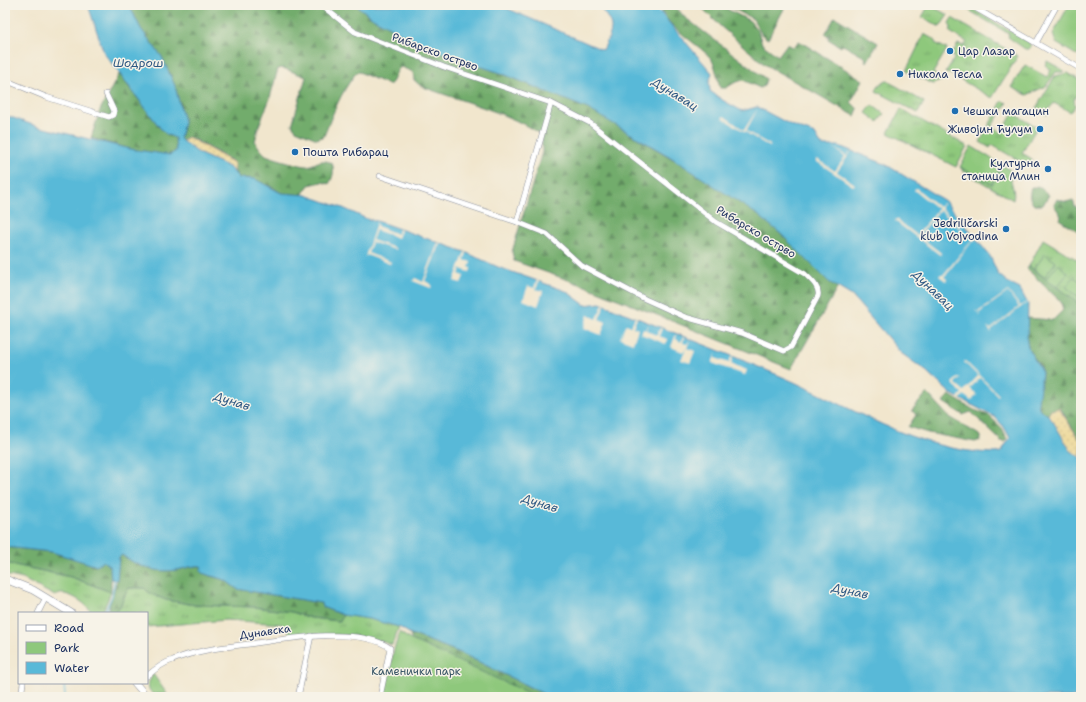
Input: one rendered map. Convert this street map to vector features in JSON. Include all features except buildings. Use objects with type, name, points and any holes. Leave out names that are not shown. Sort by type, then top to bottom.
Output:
[{"type":"main road","points":[[5,579],[28,588],[69,612]]},
{"type":"main road","points":[[137,684],[147,697]]},
{"type":"street","name":"Рибарско острво","points":[[321,5],[355,32],[444,67],[551,103],[590,123],[716,222],[789,263],[805,274],[819,292],[791,347],[787,350],[781,350],[747,336],[685,317],[645,299],[582,266],[547,234],[517,222]]},
{"type":"street","points":[[970,5],[1081,69]]},
{"type":"street","points":[[1036,43],[1057,5]]},
{"type":"street","points":[[5,80],[46,97],[109,117],[113,115],[114,111],[106,94]]},
{"type":"street","points":[[380,176],[517,222],[551,103]]},
{"type":"street","points":[[39,612],[46,598]]},
{"type":"street","name":"Дунавска","points":[[148,675],[171,660],[212,649],[311,636],[330,635],[377,641],[390,648],[380,697]]},
{"type":"street","points":[[298,697],[311,636]]},
{"type":"street","points":[[21,697],[23,684]]},
{"type":"green space","points":[[129,5],[356,5],[372,17],[406,36],[460,59],[542,89],[587,108],[601,116],[673,159],[745,205],[795,247],[829,282],[838,287],[791,369],[585,286],[514,261],[512,252],[542,152],[542,136],[516,120],[421,86],[414,80],[413,72],[401,67],[389,85],[359,72],[356,73],[342,95],[324,136],[317,139],[296,130],[292,125],[306,77],[283,68],[278,69],[269,101],[258,128],[255,142],[266,155],[287,162],[308,166],[322,161],[332,163],[332,176],[329,184],[322,182],[309,185],[302,195],[281,193],[274,188],[250,178],[241,179],[235,174],[233,162],[231,160],[192,138],[186,138],[182,141],[180,138],[184,122],[175,86],[162,57],[141,29]]},
{"type":"green space","points":[[661,5],[677,8],[683,16],[766,79],[764,86],[760,88],[743,80],[726,88],[720,88],[712,60],[667,20]]},
{"type":"green space","points":[[699,5],[723,5],[725,8],[750,21],[758,31],[762,44],[778,56],[787,44],[793,47],[799,41],[863,80],[851,102],[858,109],[855,116],[764,64],[719,25]]},
{"type":"green space","points":[[726,5],[786,5],[768,39],[762,35],[753,19]]},
{"type":"green space","points":[[929,5],[948,15],[940,27],[922,17]]},
{"type":"green space","points":[[960,5],[966,5],[1029,42],[1031,47],[1029,49],[1025,49],[1008,37],[1009,34]]},
{"type":"green space","points":[[1069,5],[1081,5],[1081,51],[1078,56],[1056,43],[1053,34]]},
{"type":"green space","points":[[835,17],[878,43],[867,62],[865,61],[866,58],[843,45],[841,47],[828,39],[829,36],[825,34]]},
{"type":"green space","points":[[952,18],[1018,56],[992,98],[951,74],[945,73],[954,59],[952,54],[958,44],[964,46],[967,42],[950,32],[951,28],[949,23]]},
{"type":"green space","points":[[924,34],[935,40],[935,43],[947,49],[933,73],[943,80],[933,84],[906,71]]},
{"type":"green space","points":[[1047,61],[1063,70],[1063,72],[1056,72],[1046,86],[1027,95],[1011,87],[1025,65],[1047,77],[1051,70],[1045,65]]},
{"type":"green space","points":[[1068,73],[1081,81],[1081,95],[1076,96],[1074,99],[1075,106],[1070,112],[1054,103],[1048,110],[1047,115],[1036,108],[1055,76]]},
{"type":"green space","points":[[119,74],[161,129],[175,138],[177,146],[174,153],[170,155],[130,149],[91,138],[100,110]]},
{"type":"green space","points":[[886,80],[924,102],[918,113],[876,91],[878,86]]},
{"type":"green space","points":[[1002,101],[1007,103],[992,126],[1002,133],[1013,113],[1037,127],[1022,153],[1032,159],[1031,166],[1028,166],[992,145],[990,148],[980,142]]},
{"type":"green space","points":[[872,105],[884,114],[878,122],[866,113]]},
{"type":"green space","points":[[901,109],[967,146],[956,167],[888,133]]},
{"type":"green space","points":[[971,146],[1002,165],[992,184],[960,167]]},
{"type":"green space","points":[[1002,165],[1010,170],[1010,178],[1014,192],[1013,200],[963,171],[960,167],[992,184]]},
{"type":"green space","points":[[1038,186],[1049,195],[1043,205],[1034,205],[1030,199],[1031,188]]},
{"type":"green space","points":[[1057,199],[1066,202],[1073,200],[1075,207],[1081,208],[1081,233],[1060,220],[1061,216],[1054,205]]},
{"type":"green space","points":[[1043,239],[1081,262],[1081,305],[1029,266]]},
{"type":"green space","points":[[1045,254],[1056,262],[1044,277],[1034,269]]},
{"type":"green space","points":[[1058,264],[1068,273],[1057,287],[1046,279]]},
{"type":"green space","points":[[1029,266],[1081,305],[1081,442],[1061,409],[1051,410],[1048,415],[1042,412],[1039,408],[1038,397],[1042,373],[1027,344],[1027,318],[1053,320],[1063,310],[1061,302],[1027,269]]},
{"type":"green space","points":[[1074,277],[1081,282],[1080,298],[1066,287]]},
{"type":"green space","points":[[927,393],[948,416],[981,436],[981,440],[975,442],[928,433],[908,427],[916,415],[912,410]]},
{"type":"green space","points":[[949,395],[974,410],[988,415],[1001,427],[1007,439],[1005,442],[1001,441],[971,412],[963,415],[943,402]]},
{"type":"green space","points":[[5,547],[52,552],[97,565],[103,561],[111,567],[111,592],[71,577],[5,563]]},
{"type":"green space","points":[[122,555],[141,566],[161,571],[179,570],[201,566],[207,575],[225,580],[237,589],[321,603],[322,607],[343,615],[340,621],[311,618],[292,612],[255,607],[195,605],[166,600],[151,594],[144,588],[129,588],[117,612],[107,612],[117,580],[119,557]]},
{"type":"green space","points":[[5,563],[71,577],[111,592],[102,612],[98,610],[97,612],[91,612],[84,604],[72,596],[60,594],[55,596],[23,579],[5,575]]},
{"type":"green space","points":[[129,588],[144,588],[151,594],[166,600],[195,605],[255,607],[292,612],[311,618],[339,621],[343,615],[369,619],[399,627],[392,645],[356,636],[292,635],[282,624],[226,620],[148,627],[148,612],[117,612]]},
{"type":"green space","name":"Каменички парк","points":[[400,632],[409,639],[537,697],[384,697],[394,649]]},
{"type":"green space","points":[[409,633],[461,653],[550,697],[522,697],[418,655]]},
{"type":"green space","points":[[153,674],[167,694],[153,694],[149,690],[148,684]]},
{"type":"sand","points":[[188,137],[233,162],[235,166],[234,172],[229,167],[200,154],[182,141]]},
{"type":"sand","points":[[1059,408],[1081,442],[1081,458],[1075,455],[1066,445],[1048,415],[1051,410]]},
{"type":"water","points":[[88,5],[129,5],[141,29],[162,57],[175,86],[184,122],[180,138],[200,154],[229,167],[239,178],[255,179],[281,193],[306,195],[343,208],[367,219],[377,221],[465,252],[498,267],[566,291],[585,305],[600,303],[778,375],[857,413],[910,436],[937,445],[966,451],[1001,452],[1010,438],[1004,427],[995,417],[951,394],[926,371],[901,353],[852,296],[829,282],[781,234],[758,215],[669,156],[588,109],[501,73],[458,59],[417,42],[373,18],[356,5],[499,5],[603,50],[610,35],[611,26],[607,17],[598,5],[654,5],[712,73],[709,82],[710,91],[724,101],[742,111],[757,107],[791,125],[815,134],[822,146],[839,146],[885,164],[945,201],[990,256],[998,274],[1010,284],[1020,289],[1028,304],[1027,343],[1029,350],[1042,372],[1038,402],[1039,409],[1048,415],[1070,450],[1081,458],[1081,697],[550,697],[461,653],[409,633],[399,627],[369,619],[343,615],[322,607],[321,603],[237,589],[225,580],[202,573],[200,570],[202,568],[201,566],[179,570],[161,571],[141,566],[122,555],[119,557],[117,580],[111,579],[110,567],[103,561],[97,566],[52,552],[5,547],[5,115],[36,126],[130,149],[170,155],[176,151],[175,138],[166,134],[161,129],[104,53]]},
{"type":"pier","points":[[758,108],[746,131],[770,145],[770,147],[722,118],[724,116],[744,130]]},
{"type":"pier","points":[[832,146],[846,156],[852,150],[837,172],[855,184],[853,186],[816,161],[817,159],[835,171],[845,157]]},
{"type":"pier","points":[[916,188],[939,207],[945,201],[941,208],[963,230],[962,231],[940,210],[919,236],[941,253],[940,255],[895,221],[896,219],[917,235],[938,209],[914,190]]},
{"type":"pier","points":[[377,221],[377,226],[397,234],[399,229],[401,230],[398,238],[376,230],[372,240],[395,248],[395,250],[372,242],[368,253],[391,262],[390,264],[367,255],[365,257]]},
{"type":"pier","points":[[974,238],[976,239],[971,243],[944,277],[947,279],[946,281],[939,276],[941,274],[943,275]]},
{"type":"pier","points":[[438,243],[440,243],[425,281],[432,285],[431,288],[413,281],[415,278],[423,282]]},
{"type":"pier","points":[[465,252],[467,253],[464,260],[471,262],[469,267],[471,268],[470,272],[461,269],[459,274],[464,276],[461,283],[454,281]]},
{"type":"pier","points":[[537,280],[539,281],[536,289],[543,291],[538,306],[523,300],[528,286],[534,288]]},
{"type":"pier","points":[[1008,291],[1020,306],[1029,301],[991,330],[992,333],[987,327],[991,329],[1019,307],[1008,292],[979,313],[980,316],[975,310],[978,312]]},
{"type":"pier","points":[[603,304],[605,305],[599,319],[606,322],[601,335],[584,328],[588,315],[597,319]]},
{"type":"pier","points":[[635,317],[637,318],[633,327],[638,329],[633,343],[620,338],[626,324],[631,326]]},
{"type":"pier","points":[[649,323],[647,331],[657,335],[660,328],[662,328],[659,336],[667,339],[666,344],[641,334],[643,329],[646,330]]},
{"type":"pier","points":[[676,334],[676,339],[681,342],[683,337],[684,338],[683,343],[687,344],[690,340],[687,348],[695,351],[690,363],[681,360],[686,348],[683,352],[671,347]]},
{"type":"pier","points":[[717,351],[715,358],[729,363],[731,357],[733,358],[731,364],[747,370],[745,375],[712,363]]},
{"type":"pier","points":[[965,361],[999,395],[998,396],[980,378],[970,388],[977,395],[971,401],[964,395],[960,400],[958,398],[962,393],[952,383],[959,377],[960,378],[955,383],[964,391],[978,376],[964,362]]},
{"type":"waterway","points":[[104,612],[112,596],[115,577]]},
{"type":"waterway","points":[[64,684],[65,697]]},
{"type":"place","name":"Цар Лазар","points":[[950,51]]},
{"type":"place","name":"Никола Тесла","points":[[900,74]]},
{"type":"place","name":"Чешки магацин","points":[[955,111]]},
{"type":"place","name":"Живојин Ћулум","points":[[1040,129]]},
{"type":"place","name":"Пошта Рибарац","points":[[295,152]]},
{"type":"place","name":"Културна станица Млин","points":[[1048,169]]},
{"type":"place","name":"Jedriličarski klub Vojvodina","points":[[1006,229]]},
{"type":"water label","name":"Шодрош","points":[[138,63]]},
{"type":"water label","name":"Дунавац","points":[[675,94]]},
{"type":"water label","name":"Дунавац","points":[[933,290]]},
{"type":"water label","name":"Дунав","points":[[232,401]]},
{"type":"water label","name":"Дунав","points":[[540,503]]},
{"type":"water label","name":"Дунав","points":[[850,591]]}]
